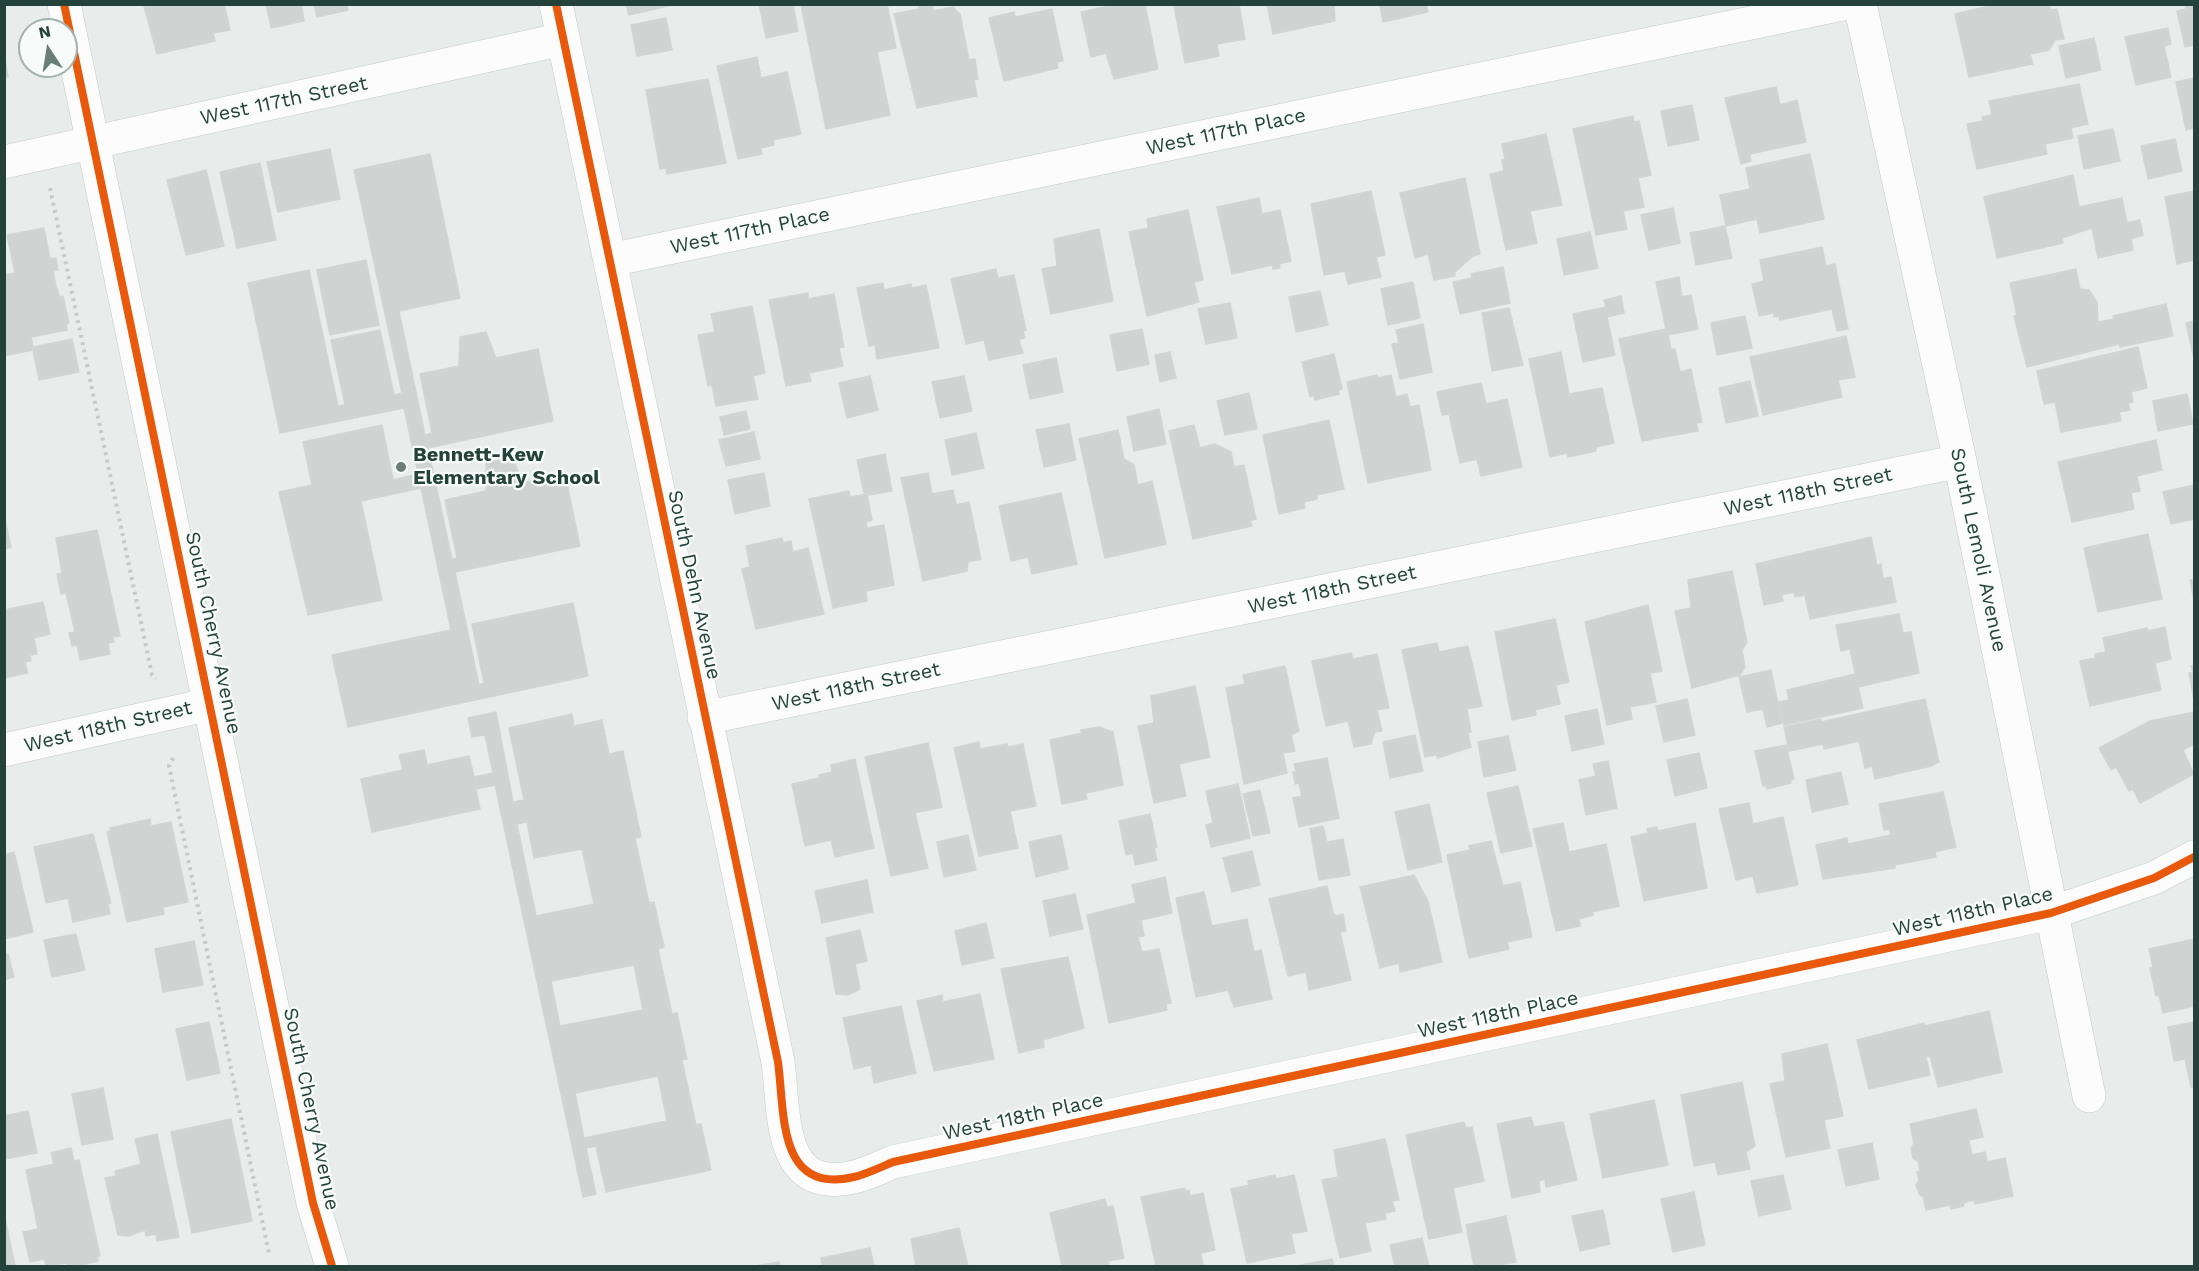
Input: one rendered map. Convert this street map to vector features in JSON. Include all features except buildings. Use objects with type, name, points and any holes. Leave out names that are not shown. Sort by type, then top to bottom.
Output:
[{"type":"street","name":"South Cherry Avenue","points":[[64,4],[314,1203],[332,1266]]},
{"type":"street","name":"South Dehn Avenue","points":[[556,4],[778,1062],[789,1150],[803,1171]]},
{"type":"street","name":"West 117th Place","points":[[610,260],[1842,4]]},
{"type":"street","name":"South Lemoli Avenue","points":[[1860,4],[1960,461],[2089,1096]]},
{"type":"street","name":"West 117th Street","points":[[4,162],[563,39]]},
{"type":"street","name":"West 118th Street","points":[[704,718],[1960,461]]},
{"type":"street","name":"West 118th Street","points":[[4,750],[211,704]]},
{"type":"street","name":"West 118th Place","points":[[803,1171],[825,1179],[854,1177],[893,1162],[2051,913],[2136,885],[2194,857]]},
{"type":"path","points":[[50,188],[150,663],[156,680]]},
{"type":"path","points":[[173,758],[169,766],[269,1254]]},
{"type":"cycle path","points":[[64,4],[313,1203],[332,1266]]},
{"type":"cycle path","points":[[556,4],[778,1062],[785,1126],[798,1162],[811,1174],[829,1179],[854,1177],[893,1162],[2051,913],[2154,878],[2194,857]]},
{"type":"place","name":"Bennett-Kew Elementary School","points":[[401,467]]}]
